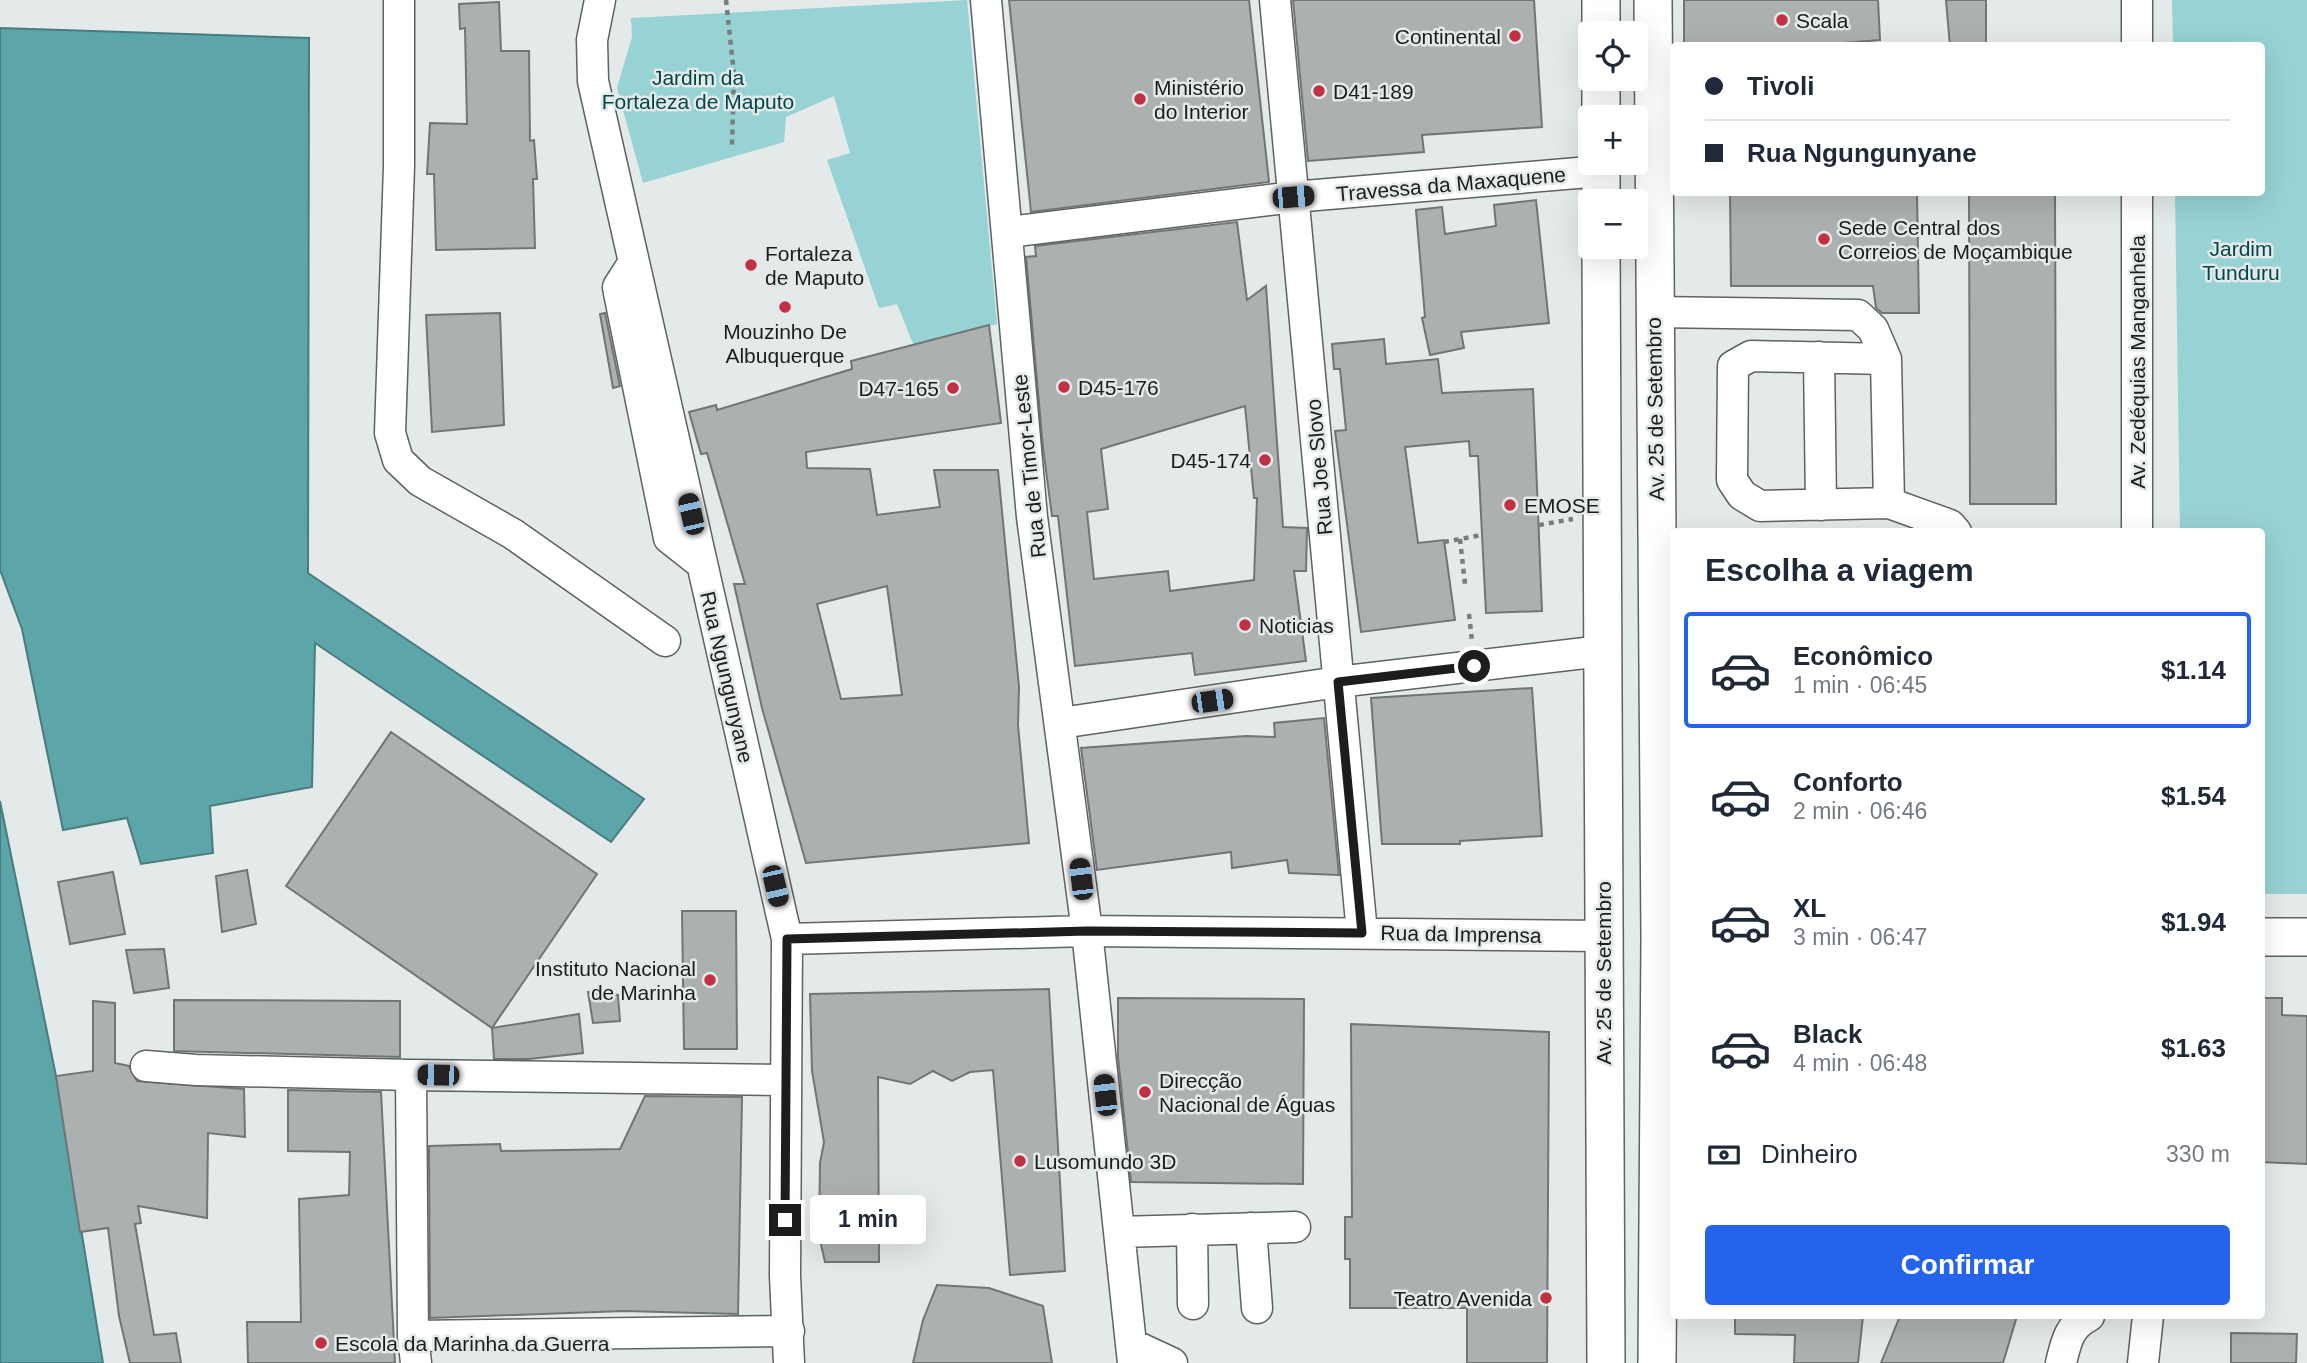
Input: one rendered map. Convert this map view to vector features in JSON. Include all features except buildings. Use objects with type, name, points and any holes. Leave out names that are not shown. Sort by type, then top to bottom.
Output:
[{"type":"main road","points":[[1601,0],[1601,21]]},
{"type":"main road","name":"Av. 25 de Setembro","points":[[1653,0],[1653,313],[1666,737],[1666,937],[1657,1363]]},
{"type":"main road","name":"Av. 25 de Setembro","points":[[1601,259],[1606,1363]]},
{"type":"main road","name":"Rua da Imprensa","points":[[1602,936],[1666,937]]},
{"type":"main road","points":[[2265,937],[2307,937]]},
{"type":"street","points":[[399,0],[399,180],[390,433],[393,449],[398,460],[420,481],[513,534],[666,641]]},
{"type":"street","name":"Rua Ngungunyane","points":[[600,0],[592,40],[593,80],[787,939],[785,1276],[789,1363]]},
{"type":"street","name":"Rua de Timor-Leste","points":[[986,0],[1009,232],[1032,517],[1087,931],[1132,1354]]},
{"type":"street","name":"Rua Joe Slovo","points":[[1275,0],[1362,933]]},
{"type":"street","points":[[2137,0],[2137,42]]},
{"type":"street","name":"Travessa da Maxaquene","points":[[1009,232],[1293,197],[1601,178]]},
{"type":"street","name":"Av. Zedéquias Manganhela","points":[[2137,196],[2137,528]]},
{"type":"street","points":[[1653,313],[1858,315],[1873,329],[1886,359],[1889,503]]},
{"type":"street","points":[[1886,359],[1751,356],[1733,366],[1732,480],[1742,495],[1760,506],[1889,503],[1953,528]]},
{"type":"street","points":[[1819,357],[1821,505]]},
{"type":"street","points":[[1060,723],[1338,682],[1602,651]]},
{"type":"street","name":"Rua da Imprensa","points":[[787,939],[1087,931],[1602,936]]},
{"type":"street","points":[[146,1066],[196,1070],[411,1075],[785,1080]]},
{"type":"street","points":[[411,1075],[414,1349],[789,1331]]},
{"type":"street","points":[[1119,1232],[1295,1227]]},
{"type":"street","points":[[1251,1228],[1257,1308]]},
{"type":"street","points":[[1192,1230],[1194,1304]]},
{"type":"street","points":[[2061,1363],[2068,1337],[2076,1323],[2083,1319]]},
{"type":"street","points":[[2143,1363],[2148,1319]]},
{"type":"street","points":[[1132,1354],[1172,1363]]},
{"type":"path","points":[[726,0],[734,74],[732,146]]},
{"type":"path","points":[[1444,542],[1482,535]]},
{"type":"path","points":[[1460,539],[1465,584]]},
{"type":"green space","name":"Jardim da Fortaleza de Maputo","points":[[967,0],[997,324],[914,346],[897,304],[879,308],[827,160],[850,153],[834,96],[786,117],[784,142],[643,183],[617,88],[632,37],[631,18]]},
{"type":"green space","name":"Jardim Tunduru","points":[[2172,0],[2307,0],[2307,894],[2265,894],[2265,528],[2180,528],[2175,196],[2265,196],[2265,42],[2173,42]]},
{"type":"shaded area","points":[[0,28],[309,38],[308,573],[644,799],[611,842],[315,643],[312,787],[210,806],[213,853],[141,864],[127,818],[63,830],[22,629],[0,570]]},
{"type":"shaded area","points":[[0,801],[56,1076],[103,1363],[0,1363]]},
{"type":"place","name":"Scala","points":[[1782,20]]},
{"type":"place","name":"Continental","points":[[1515,36]]},
{"type":"place","name":"D41-189","points":[[1319,91]]},
{"type":"place","name":"Ministério do Interior","points":[[1140,99]]},
{"type":"place","name":"Sede Central dos Correios de Moçambique","points":[[1824,239]]},
{"type":"place","name":"Fortaleza de Maputo","points":[[751,265]]},
{"type":"place","name":"Mouzinho De Albuquerque","points":[[785,307]]},
{"type":"place","name":"D45-176","points":[[1064,387]]},
{"type":"place","name":"D47-165","points":[[953,388]]},
{"type":"place","name":"D45-174","points":[[1265,460]]},
{"type":"place","name":"EMOSE","points":[[1510,505]]},
{"type":"place","name":"Noticias","points":[[1245,625]]},
{"type":"place","name":"Instituto Nacional de Marinha","points":[[710,980]]},
{"type":"place","name":"Direcção Nacional de Águas","points":[[1145,1092]]},
{"type":"place","name":"Lusomundo 3D","points":[[1020,1161]]},
{"type":"place","name":"Teatro Avenida","points":[[1546,1298]]},
{"type":"place","name":"Escola da Marinha da Guerra","points":[[321,1343]]},
{"type":"route","points":[[785,1220],[787,939],[1087,931],[1362,933],[1338,682],[1474,666]]}]
